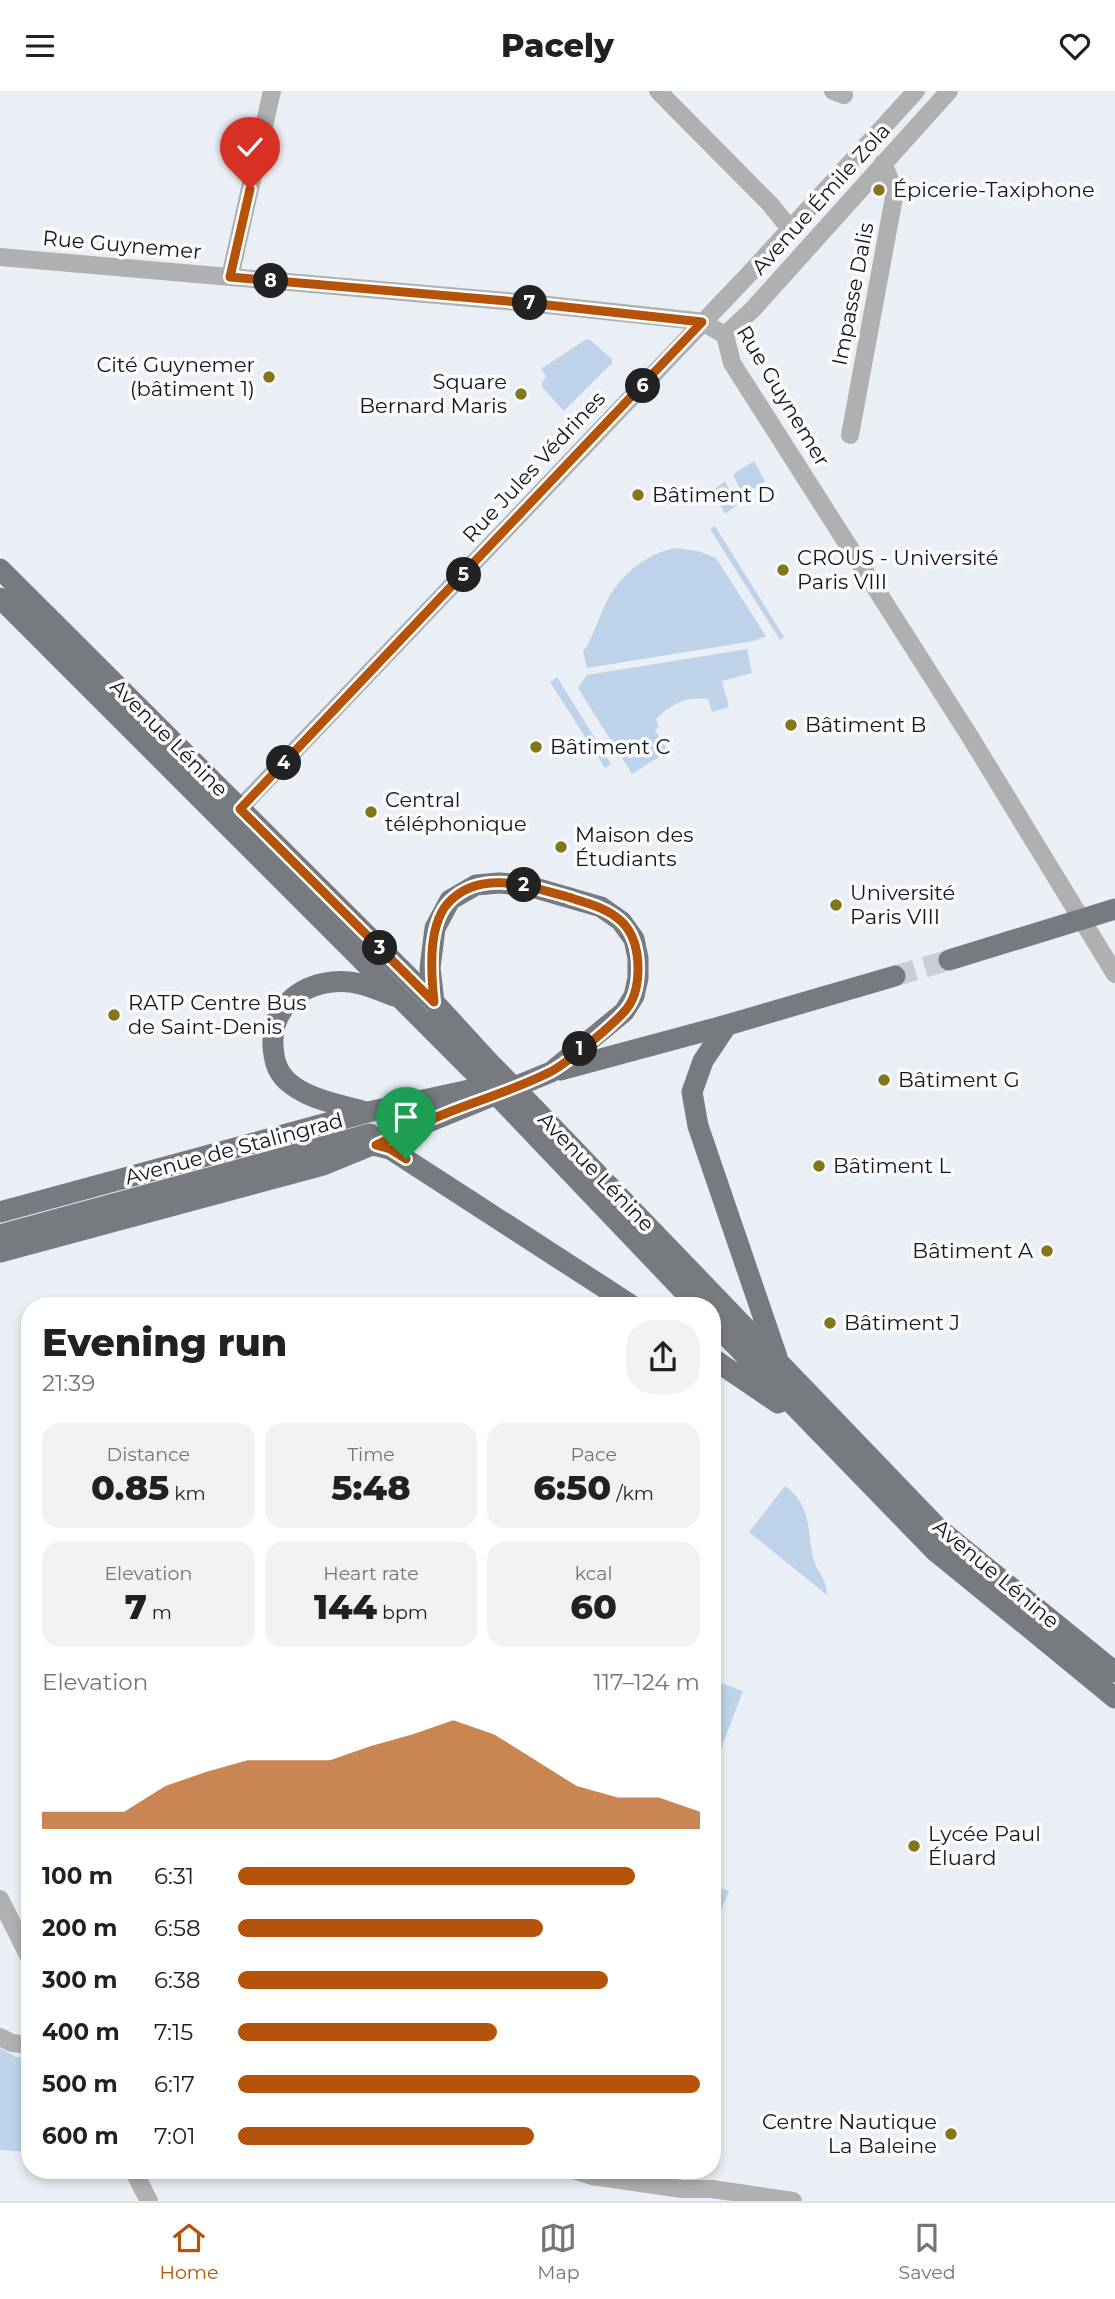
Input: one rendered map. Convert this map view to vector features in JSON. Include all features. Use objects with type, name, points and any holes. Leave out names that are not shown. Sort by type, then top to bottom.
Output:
[{"type":"main road","name":"Avenue Lénine","points":[[0,569],[434,1002],[478,1064]]},
{"type":"main road","name":"Avenue Lénine","points":[[0,598],[402,999],[478,1064],[714,1297]]},
{"type":"main road","points":[[434,1002],[430,968],[435,928],[450,900],[476,885],[525,885],[601,907],[621,921],[634,939],[638,958],[634,996],[624,1012],[611,1024],[551,1072]]},
{"type":"main road","points":[[950,960],[1115,909]]},
{"type":"main road","name":"Avenue de Stalingrad","points":[[0,1212],[368,1112],[551,1072],[895,976]]},
{"type":"main road","points":[[368,1112],[310,1095],[284,1078],[274,1059],[275,1023],[282,1008],[291,999],[312,986],[329,982],[362,984],[402,999]]},
{"type":"main road","points":[[727,1025],[703,1061],[692,1092],[698,1126],[778,1360]]},
{"type":"main road","name":"Avenue de Stalingrad","points":[[0,1252],[323,1165],[551,1072]]},
{"type":"main road","name":"Avenue Lénine","points":[[524,1110],[690,1297]]},
{"type":"main road","name":"Avenue de Stalingrad","points":[[0,1235],[446,1114]]},
{"type":"main road","points":[[335,1144],[376,1145],[390,1149],[619,1297]]},
{"type":"main road","points":[[323,1165],[376,1159],[406,1159]]},
{"type":"main road","points":[[0,1226],[194,1160]]},
{"type":"main road","name":"Avenue Lénine","points":[[721,1304],[951,1539],[1115,1672]]},
{"type":"main road","name":"Avenue Lénine","points":[[721,1331],[934,1550],[1115,1698]]},
{"type":"main road","points":[[721,1364],[772,1401],[801,1415]]},
{"type":"street","points":[[230,277],[272,91]]},
{"type":"street","points":[[658,91],[770,204],[791,230]]},
{"type":"street","name":"Avenue Émile Zola","points":[[702,322],[791,230],[916,91]]},
{"type":"street","name":"Avenue Émile Zola","points":[[725,335],[769,292],[949,91]]},
{"type":"street","name":"Impasse Dalis","points":[[850,435],[895,192],[883,163]]},
{"type":"street","name":"Rue Guynemer","points":[[0,257],[529,303],[702,322],[725,335],[732,363],[969,735],[1115,974]]},
{"type":"street","name":"Rue Jules Védrines","points":[[240,809],[688,340],[702,322]]},
{"type":"street","points":[[688,340],[725,335]]},
{"type":"street","points":[[0,1899],[21,1941]]},
{"type":"street","points":[[0,2037],[21,2044]]},
{"type":"street","points":[[138,2179],[149,2201]]},
{"type":"street","points":[[614,2179],[793,2201]]},
{"type":"shaded area","points":[[585,340],[590,340],[612,359],[612,363],[564,411],[542,387],[546,376],[541,369]]},
{"type":"shaded area","points":[[754,461],[765,481],[743,497],[733,474]]},
{"type":"shaded area","points":[[725,481],[737,505],[725,514],[712,491]]},
{"type":"shaded area","points":[[715,526],[784,637],[780,640],[710,529]]},
{"type":"shaded area","points":[[675,548],[698,551],[716,558],[766,636],[754,641],[587,668],[583,652],[612,592],[626,575],[644,560]]},
{"type":"shaded area","points":[[747,649],[752,673],[722,681],[729,707],[712,712],[708,699],[700,698],[679,702],[667,709],[656,719],[659,727],[655,730],[668,751],[632,774],[578,688],[587,675]]},
{"type":"shaded area","points":[[557,677],[611,764],[605,768],[550,682]]},
{"type":"shaded area","points":[[785,1486],[794,1493],[804,1510],[813,1558],[826,1585],[827,1595],[749,1532]]},
{"type":"shaded area","points":[[721,1683],[743,1691],[721,1749]]},
{"type":"shaded area","points":[[721,1888],[729,1891],[721,1910]]},
{"type":"shaded area","points":[[0,2048],[21,2057],[21,2151],[0,2150]]},
{"type":"tunnel","points":[[895,976],[949,960]]},
{"type":"place","name":"Épicerie-Taxiphone","points":[[879,190]]},
{"type":"place","name":"Cité Guynemer (bâtiment 1)","points":[[269,377]]},
{"type":"place","name":"Square Bernard Maris","points":[[521,394]]},
{"type":"place","name":"Bâtiment D","points":[[638,495]]},
{"type":"place","name":"CROUS - Université Paris VIII","points":[[783,570]]},
{"type":"place","name":"Bâtiment B","points":[[791,725]]},
{"type":"place","name":"Bâtiment C","points":[[536,747]]},
{"type":"place","name":"Central téléphonique","points":[[371,812]]},
{"type":"place","name":"Maison des Étudiants","points":[[561,847]]},
{"type":"place","name":"Université Paris VIII","points":[[836,905]]},
{"type":"place","name":"RATP Centre Bus de Saint-Denis","points":[[114,1015]]},
{"type":"place","name":"Bâtiment G","points":[[884,1080]]},
{"type":"place","name":"Bâtiment L","points":[[819,1166]]},
{"type":"place","name":"Bâtiment A","points":[[1047,1251]]},
{"type":"place","name":"Bâtiment J","points":[[830,1323]]},
{"type":"place","name":"Lycée Paul Éluard","points":[[914,1846]]},
{"type":"place","name":"Centre Nautique La Baleine","points":[[951,2134]]},
{"type":"route","points":[[250,189],[230,277],[529,303],[702,322],[688,340],[240,809],[434,1002],[430,968],[435,928],[450,900],[476,885],[525,885],[601,907],[621,921],[634,939],[638,978],[634,996],[624,1012],[551,1072],[376,1145],[390,1149],[406,1159]]}]
